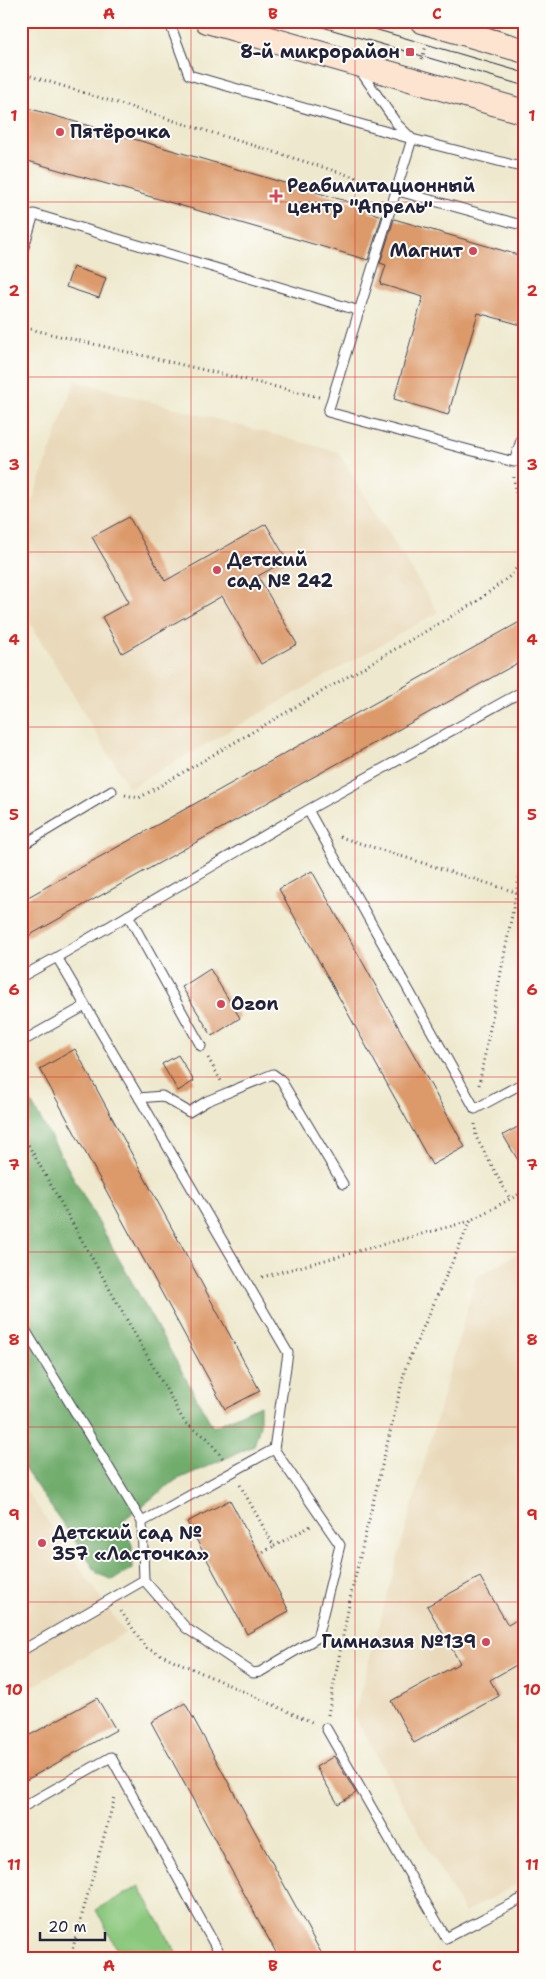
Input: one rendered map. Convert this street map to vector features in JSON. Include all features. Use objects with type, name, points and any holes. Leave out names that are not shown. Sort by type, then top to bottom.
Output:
[{"type":"street","points":[[207,21],[525,112]]},
{"type":"street","points":[[422,21],[525,51]]},
{"type":"lane","points":[[169,21],[189,75],[412,139],[525,168]]},
{"type":"lane","points":[[356,64],[397,124],[412,139]]},
{"type":"lane","points":[[412,139],[398,191],[328,412],[514,462],[525,428]]},
{"type":"lane","points":[[398,191],[525,226]]},
{"type":"lane","points":[[21,258],[34,214],[360,311]]},
{"type":"lane","points":[[21,977],[308,810],[525,690]]},
{"type":"lane","points":[[21,846],[112,791]]},
{"type":"lane","points":[[308,810],[474,1109],[525,1082]]},
{"type":"lane","points":[[128,915],[201,1046]]},
{"type":"lane","points":[[21,1323],[142,1522],[144,1580],[186,1628],[253,1672],[260,1672],[317,1638],[340,1545],[274,1449],[288,1352],[56,957]]},
{"type":"lane","points":[[21,1042],[85,1006]]},
{"type":"lane","points":[[139,1098],[162,1096],[189,1112],[228,1092],[273,1074],[281,1080],[343,1184]]},
{"type":"lane","points":[[142,1522],[274,1449]]},
{"type":"lane","points":[[21,1651],[144,1580]]},
{"type":"lane","points":[[326,1728],[446,1938],[525,1897]]},
{"type":"lane","points":[[21,1808],[111,1757],[222,1958]]},
{"type":"path","points":[[21,73],[398,191]]},
{"type":"path","points":[[21,327],[331,400]]},
{"type":"path","points":[[514,462],[515,488],[525,525]]},
{"type":"path","points":[[112,791],[139,798],[476,602],[510,576],[525,558]]},
{"type":"path","points":[[320,831],[525,895]]},
{"type":"path","points":[[510,1199],[476,1137],[474,1109],[525,848]]},
{"type":"path","points":[[201,1046],[228,1092]]},
{"type":"path","points":[[21,1132],[185,1422],[207,1438],[233,1472],[274,1546]]},
{"type":"path","points":[[247,1282],[471,1220],[525,1191]]},
{"type":"path","points":[[112,1598],[146,1648],[326,1728],[351,1594],[406,1366],[471,1220]]},
{"type":"path","points":[[260,1555],[322,1520]]},
{"type":"path","points":[[70,1958],[121,1775]]},
{"type":"shaded area","name":"Детский сад № 242","points":[[75,381],[338,452],[438,612],[129,788],[21,608],[21,533]]},
{"type":"shaded area","points":[[525,1250],[525,1879],[465,1913],[354,1715],[476,1277]]},
{"type":"shaded area","name":"Детский сад № 357 «Ласточка»","points":[[21,1483],[125,1633],[21,1693]]},
{"type":"green space","points":[[21,1084],[213,1427],[260,1405],[260,1425],[254,1446],[176,1480],[122,1521],[132,1545],[133,1568],[113,1580],[98,1574],[21,1464]]},
{"type":"green space","points":[[139,1886],[177,1954],[171,1958],[122,1958],[96,1910]]},
{"type":"building","points":[[21,106],[370,208],[369,212],[382,216],[368,260],[21,159]]},
{"type":"building","points":[[394,219],[525,257],[525,326],[478,313],[448,415],[394,399],[423,297],[380,284],[386,265],[380,263]]},
{"type":"building","points":[[73,267],[106,278],[99,298],[66,287]]},
{"type":"building","points":[[129,517],[165,581],[266,524],[287,560],[258,576],[297,644],[261,664],[222,596],[122,653],[102,617],[129,602],[92,537]]},
{"type":"building","points":[[525,619],[525,659],[21,940],[21,901]]},
{"type":"building","points":[[312,871],[465,1147],[432,1165],[279,889]]},
{"type":"building","points":[[210,969],[240,1018],[212,1036],[182,987]]},
{"type":"building","points":[[75,1049],[260,1391],[225,1409],[40,1069]]},
{"type":"building","points":[[178,1055],[194,1081],[178,1091],[162,1064]]},
{"type":"building","points":[[525,1123],[525,1172],[503,1135]]},
{"type":"building","points":[[230,1500],[289,1611],[247,1634],[187,1522]]},
{"type":"building","name":"Гимназия №139","points":[[480,1577],[508,1625],[525,1615],[525,1660],[490,1680],[499,1696],[414,1743],[391,1701],[460,1663],[427,1606]]},
{"type":"building","points":[[97,1698],[116,1730],[21,1783],[21,1740]]},
{"type":"building","points":[[185,1703],[324,1958],[279,1958],[151,1722]]},
{"type":"building","points":[[334,1756],[356,1793],[338,1804],[316,1767]]},
{"type":"tram line","points":[[302,21],[525,86]]},
{"type":"tram line","points":[[347,21],[525,73]]},
{"type":"place","name":"8-й микрорайон","points":[[410,52]]},
{"type":"place","name":"Пятёрочка","points":[[60,132]]},
{"type":"place","name":"Реабилитационный центр \"Апрель\"","points":[[276,196]]},
{"type":"place","name":"Магнит","points":[[473,251]]},
{"type":"place","name":"Детский сад № 242","points":[[217,570]]},
{"type":"place","name":"Ozon","points":[[221,1004]]},
{"type":"place","name":"Детский сад № 357 «Ласточка»","points":[[42,1543]]},
{"type":"place","name":"Гимназия №139","points":[[486,1642]]}]
